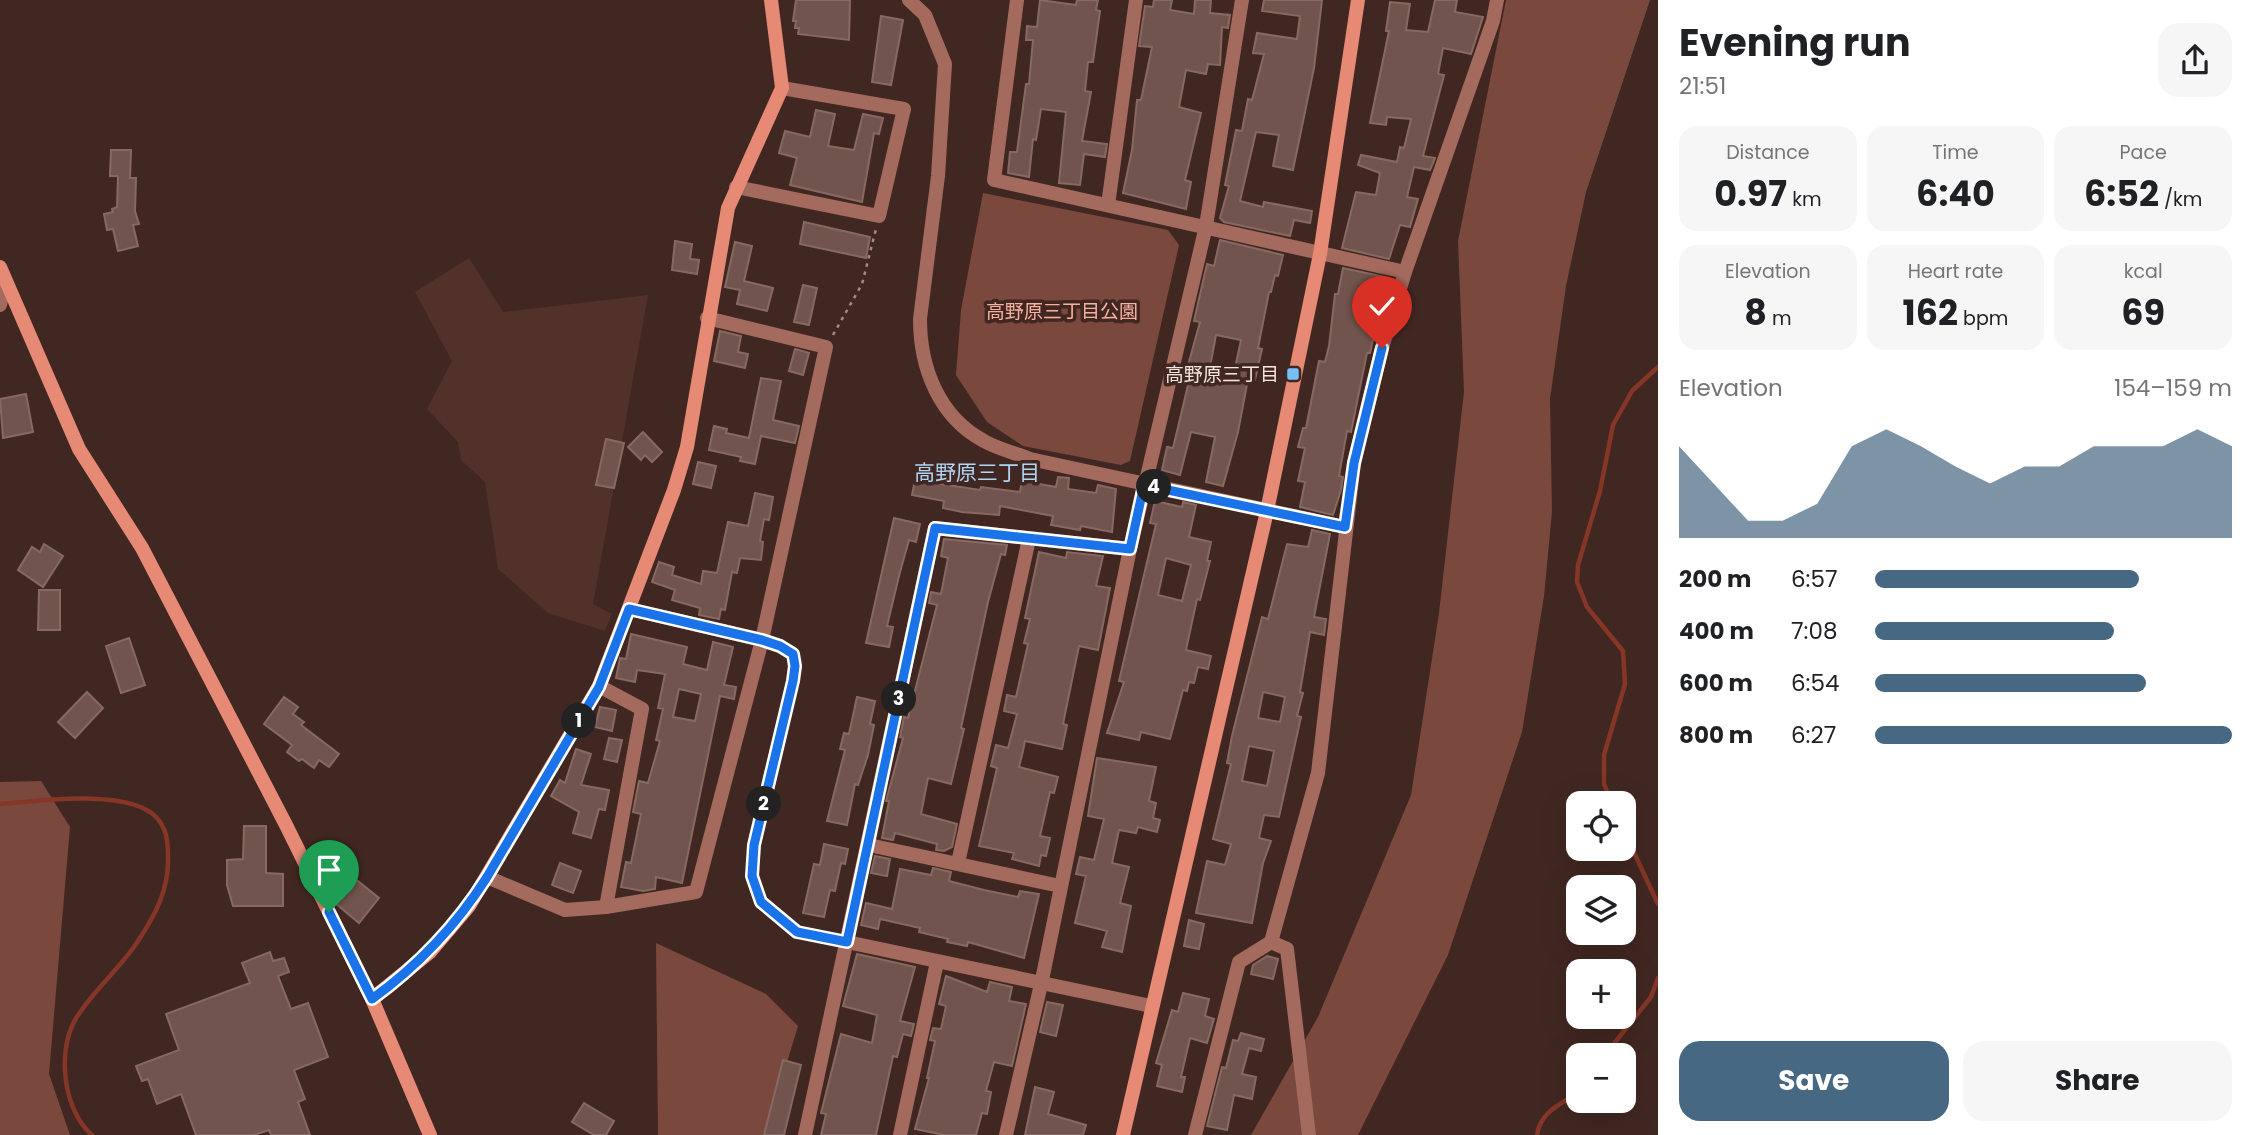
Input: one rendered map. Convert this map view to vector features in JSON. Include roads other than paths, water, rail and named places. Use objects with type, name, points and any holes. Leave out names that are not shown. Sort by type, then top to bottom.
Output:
[{"type":"street","points":[[372,999],[430,952],[469,905],[599,687],[674,490],[687,447],[728,208],[782,88],[771,0]]},
{"type":"street","points":[[909,0],[925,15],[945,64],[938,176],[920,319],[920,342],[930,382],[945,409],[983,441],[1030,459],[1345,527]]},
{"type":"street","points":[[1017,0],[994,180],[1405,272]]},
{"type":"street","points":[[1108,205],[1136,0]]},
{"type":"street","points":[[1006,1135],[1042,980],[1144,485],[1206,226],[1242,0]]},
{"type":"street","points":[[1125,1135],[1151,1006],[1267,511],[1320,254],[1358,0]]},
{"type":"street","points":[[1195,1135],[1238,962],[1271,942],[1318,773],[1354,463],[1382,348],[1405,272],[1493,21],[1497,0]]},
{"type":"street","points":[[736,187],[879,216],[904,110],[782,88]]},
{"type":"street","points":[[0,267],[79,449],[142,548],[372,999],[430,1135]]},
{"type":"street","points":[[0,305],[5,283]]},
{"type":"street","points":[[487,877],[565,910],[606,907],[695,892],[762,640],[826,347],[707,318]]},
{"type":"street","points":[[805,1135],[935,528],[1130,549]]},
{"type":"street","points":[[958,863],[1029,539]]},
{"type":"street","points":[[629,609],[762,640]]},
{"type":"street","points":[[599,687],[642,709],[606,907]]},
{"type":"street","points":[[869,845],[1060,886]]},
{"type":"street","points":[[847,942],[937,962],[1042,980],[1151,1006]]},
{"type":"street","points":[[1271,942],[1287,949],[1308,1135]]},
{"type":"street","points":[[900,1135],[937,962]]},
{"type":"waterway","points":[[1607,791],[1604,784],[1604,755],[1625,684],[1623,651],[1587,607],[1577,582],[1578,565],[1600,491],[1613,425],[1632,391],[1658,367]]},
{"type":"waterway","points":[[0,804],[82,798],[125,802],[143,808],[156,817],[166,836],[168,869],[164,891],[156,911],[131,951],[82,1009],[69,1033],[65,1064],[69,1096],[82,1124],[92,1135]]},
{"type":"waterway","points":[[1636,857],[1658,904]]},
{"type":"waterway","points":[[1615,1043],[1651,997],[1658,978]]},
{"type":"waterway","points":[[1537,1135],[1542,1120],[1566,1100]]},
{"type":"place","name":"高野原三丁目","points":[[1293,374]]},
{"type":"district","name":"高野原三丁目","points":[[977,472]]},
{"type":"park label","name":"高野原三丁目公園","points":[[1062,311]]}]
